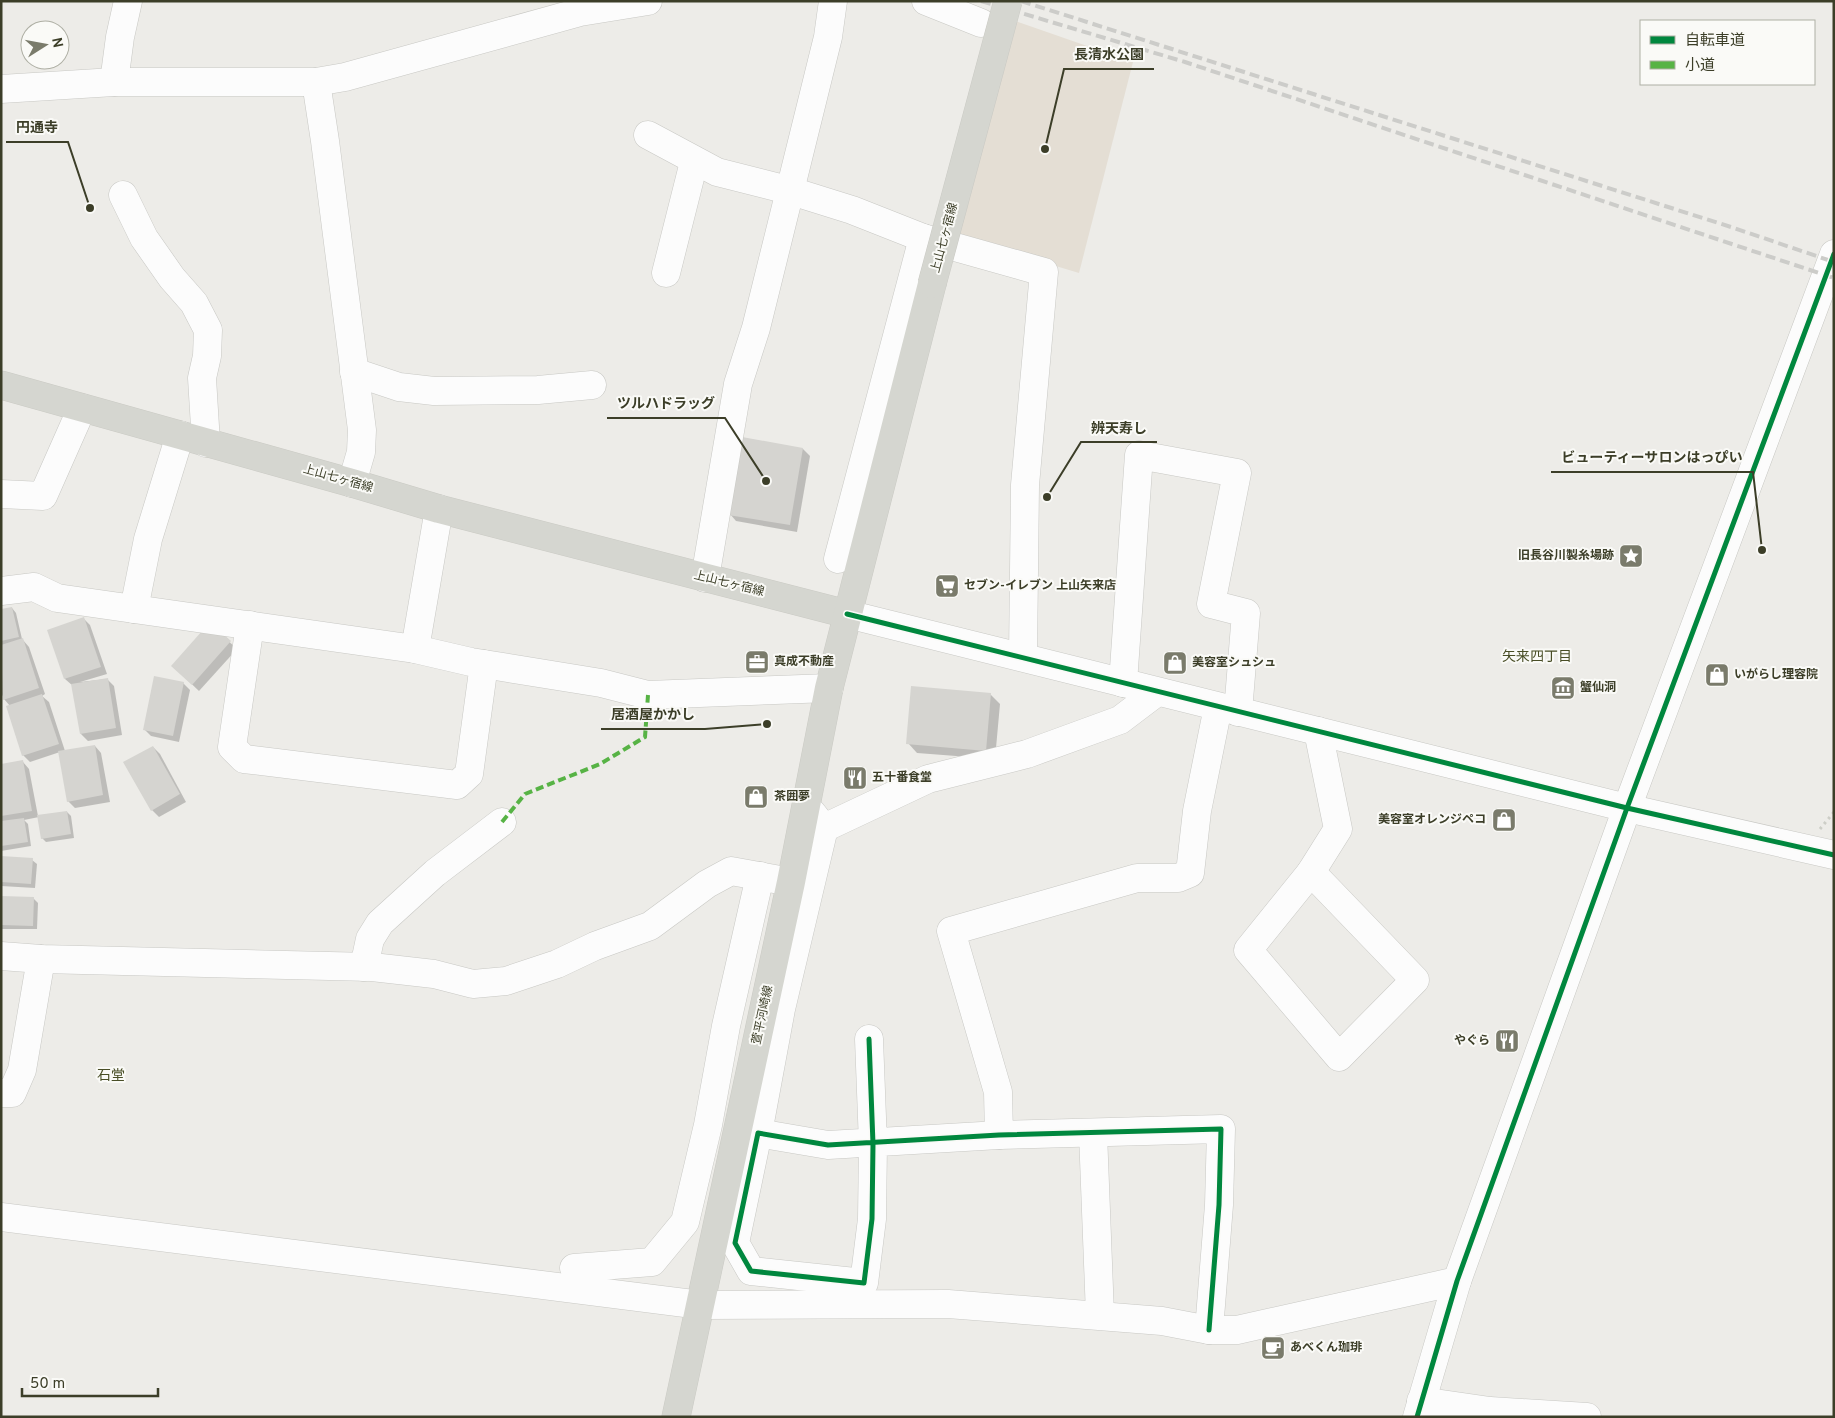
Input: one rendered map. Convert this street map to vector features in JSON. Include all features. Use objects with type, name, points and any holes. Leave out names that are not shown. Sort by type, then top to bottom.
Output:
[{"type":"main road","name":"上山七ヶ宿線","points":[[1,385],[352,483],[439,510],[847,614],[932,284],[1008,1]]},
{"type":"main road","name":"萱平河崎線","points":[[676,1417],[792,882],[829,688],[847,614]]},
{"type":"street","points":[[114,82],[120,37],[128,1]]},
{"type":"street","points":[[1,89],[114,82],[316,82],[345,77],[580,12],[648,1]]},
{"type":"street","points":[[705,578],[738,384],[756,328],[788,190],[828,37],[833,1]]},
{"type":"street","points":[[926,1],[981,22]]},
{"type":"street","points":[[316,82],[362,430],[361,452],[352,483]]},
{"type":"street","points":[[648,135],[694,162],[717,172],[788,190],[852,210],[923,238],[1044,272],[1025,486],[1023,657]]},
{"type":"street","points":[[666,272],[694,162]]},
{"type":"street","points":[[122,195],[144,238],[172,278],[194,303],[208,330],[207,356],[202,378],[206,443]]},
{"type":"street","points":[[838,559],[923,238]]},
{"type":"street","points":[[1587,1417],[1419,1409],[1457,1281],[1627,808],[1834,254]]},
{"type":"street","points":[[354,372],[399,387],[434,391],[538,390],[592,385]]},
{"type":"street","points":[[1,494],[42,496],[82,408]]},
{"type":"street","points":[[134,609],[148,539],[180,435]]},
{"type":"street","points":[[999,1135],[998,1092],[951,931],[1137,878],[1178,878],[1190,873],[1197,811],[1228,709],[1246,613],[1211,604],[1237,473],[1140,455],[1123,683]]},
{"type":"street","points":[[414,649],[439,510]]},
{"type":"street","points":[[1,591],[34,587],[58,598],[414,649],[484,664],[601,683],[648,695],[829,688]]},
{"type":"street","points":[[847,614],[1627,808],[1834,855]]},
{"type":"street","points":[[250,625],[232,747],[244,758],[457,786],[469,774],[484,664]]},
{"type":"street","points":[[824,828],[928,779],[1027,754],[1120,720],[1157,692]]},
{"type":"street","points":[[1311,872],[1415,980],[1339,1057],[1248,950],[1311,872],[1338,829],[1318,731]]},
{"type":"street","points":[[806,806],[824,828]]},
{"type":"street","points":[[364,967],[370,939],[380,923],[435,873],[502,822]]},
{"type":"street","points":[[824,828],[780,1010],[758,1133],[735,1244],[751,1272],[864,1282],[986,1296],[1022,1308]]},
{"type":"street","points":[[1,956],[41,959],[364,967],[434,974],[473,984],[506,981],[557,964],[595,946],[650,926],[707,884],[731,871],[792,882]]},
{"type":"street","points":[[574,1268],[652,1262],[686,1222],[708,1125],[726,1026],[760,876]]},
{"type":"street","points":[[1,1092],[12,1093],[22,1070],[41,959]]},
{"type":"street","points":[[864,1282],[872,1219],[869,1039]]},
{"type":"street","points":[[758,1133],[828,1146],[999,1135],[1220,1130],[1219,1205],[1209,1330]]},
{"type":"street","points":[[1094,1133],[1100,1315]]},
{"type":"street","points":[[1,1217],[698,1317],[948,1304],[1022,1308],[1162,1321],[1209,1330],[1238,1330],[1457,1281]]},
{"type":"shaded area","points":[[1015,21],[1133,62],[1079,273],[956,236]]},
{"type":"building","points":[[742,437],[803,448],[790,525],[728,515]]},
{"type":"building","points":[[12,607],[19,637],[1,641],[1,609]]},
{"type":"building","points":[[84,617],[101,667],[64,679],[47,630]]},
{"type":"building","points":[[210,622],[231,641],[192,685],[171,666]]},
{"type":"building","points":[[23,638],[39,688],[3,700],[1,645]]},
{"type":"building","points":[[154,676],[184,682],[173,736],[143,730]]},
{"type":"building","points":[[108,678],[116,728],[80,734],[71,684]]},
{"type":"building","points":[[911,686],[991,693],[986,751],[906,744]]},
{"type":"building","points":[[42,694],[59,744],[22,756],[6,706]]},
{"type":"building","points":[[95,745],[103,795],[67,802],[58,751]]},
{"type":"building","points":[[153,746],[180,794],[151,811],[123,762]]},
{"type":"building","points":[[23,760],[32,811],[1,816],[1,764]]},
{"type":"building","points":[[67,811],[71,834],[41,839],[37,815]]},
{"type":"building","points":[[24,818],[28,842],[1,846],[1,821]]},
{"type":"building","points":[[1,856],[33,858],[31,884],[1,882]]},
{"type":"building","points":[[1,896],[34,897],[33,926],[1,925]]},
{"type":"railway","points":[[981,1],[1185,62],[1834,278]]},
{"type":"railway","points":[[1021,1],[1731,227],[1834,262]]},
{"type":"marked path","points":[[502,822],[525,794],[600,764],[645,737],[648,695]]},
{"type":"cycle path","points":[[1417,1417],[1457,1281],[1627,808],[1834,254]]},
{"type":"cycle path","points":[[847,614],[1627,808],[1834,855]]},
{"type":"cycle path","points":[[869,1039],[873,1144],[872,1219],[864,1283],[751,1271],[735,1243],[758,1133],[828,1145],[999,1135],[1221,1129],[1219,1205],[1209,1330]]},
{"type":"place","name":"長清水公園","points":[[1045,149]]},
{"type":"place","name":"円通寺","points":[[90,208]]},
{"type":"place","name":"ツルハドラッグ","points":[[766,481]]},
{"type":"place","name":"辨天寿し","points":[[1047,497]]},
{"type":"place","name":"ビューティーサロンはっぴい","points":[[1762,550]]},
{"type":"place","name":"旧長谷川製糸場跡","points":[[1631,556]]},
{"type":"place","name":"セブン-イレブン 上山矢来店","points":[[947,586]]},
{"type":"place","name":"真成不動産","points":[[757,662]]},
{"type":"place","name":"美容室シュシュ","points":[[1175,663]]},
{"type":"place","name":"いがらし理容院","points":[[1717,675]]},
{"type":"place","name":"蟹仙洞","points":[[1563,688]]},
{"type":"place","name":"居酒屋かかし","points":[[767,724]]},
{"type":"place","name":"五十番食堂","points":[[855,778]]},
{"type":"place","name":"茶囲夢","points":[[756,797]]},
{"type":"place","name":"美容室オレンジペコ","points":[[1504,820]]},
{"type":"place","name":"やぐら","points":[[1507,1041]]},
{"type":"place","name":"あべくん珈琲","points":[[1273,1348]]},
{"type":"district","name":"矢来四丁目","points":[[1537,657]]},
{"type":"district","name":"石堂","points":[[111,1076]]}]
